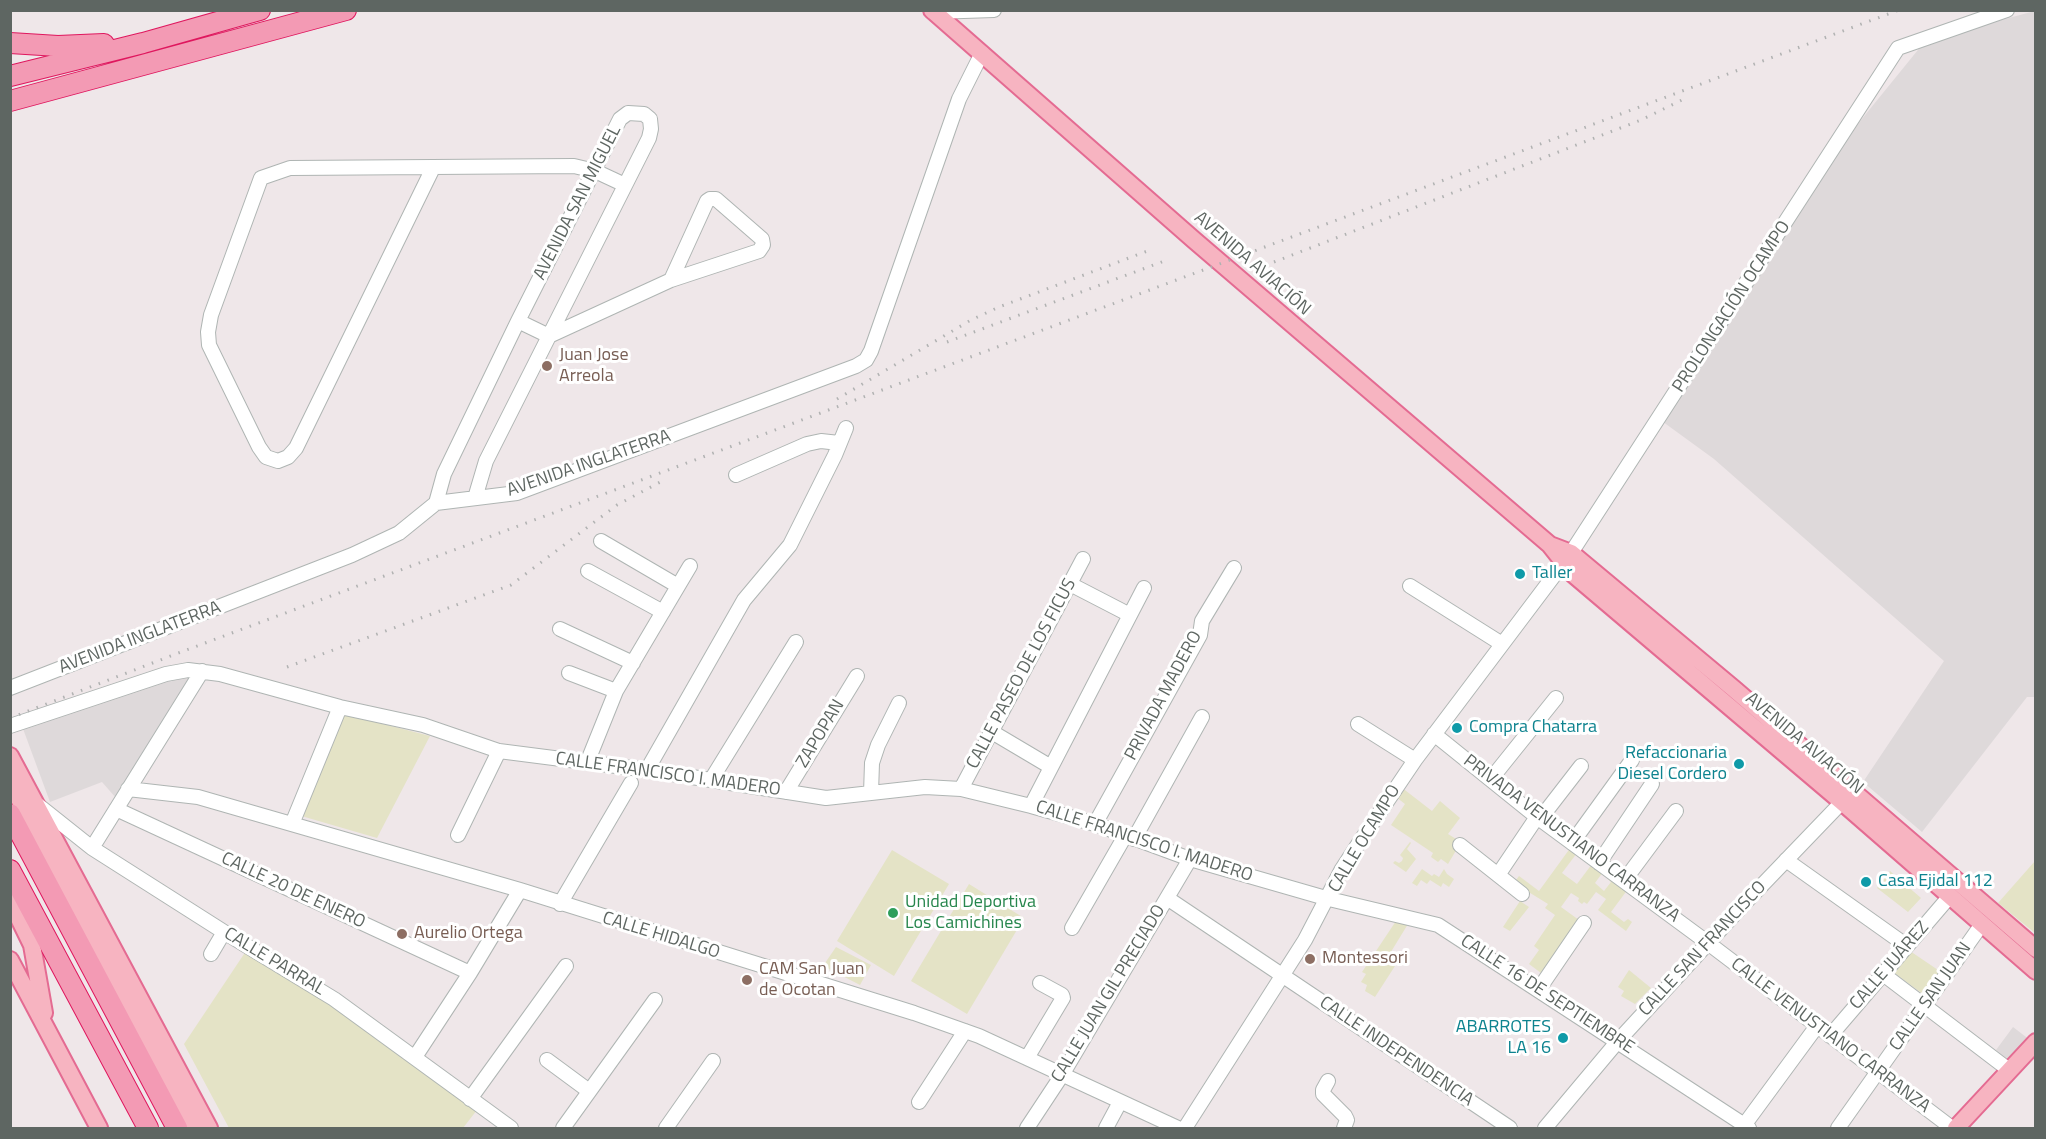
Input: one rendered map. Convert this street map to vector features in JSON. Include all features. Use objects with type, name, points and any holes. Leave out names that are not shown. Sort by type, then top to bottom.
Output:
[{"type":"highway","points":[[10,76],[143,43],[260,10]]},
{"type":"highway","points":[[13,100],[346,10]]},
{"type":"highway","points":[[10,43],[58,46],[143,43]]},
{"type":"highway","points":[[10,814],[177,1128]]},
{"type":"highway","points":[[10,870],[147,1128]]},
{"type":"main road","name":"AVENIDA AVIACIÓN","points":[[932,11],[1194,240],[1550,545],[1743,696],[2036,949]]},
{"type":"main road","name":"AVENIDA AVIACIÓN","points":[[1567,558],[1573,574],[1842,802],[2036,971]]},
{"type":"main road","points":[[10,756],[209,1128]]},
{"type":"main road","points":[[10,782],[193,1128]]},
{"type":"main road","points":[[10,900],[32,945],[46,1028]]},
{"type":"main road","points":[[10,960],[99,1128]]},
{"type":"main road","points":[[136,992],[149,1043]]},
{"type":"main road","points":[[1954,1128],[2036,1042]]},
{"type":"street","points":[[932,11],[994,10]]},
{"type":"street","name":"PROLONGACIÓN OCAMPO","points":[[1567,558],[1898,48],[2007,10]]},
{"type":"street","name":"AVENIDA INGLATERRA","points":[[10,688],[352,555],[399,534],[436,503],[517,493],[856,366],[866,360],[959,99],[982,53]]},
{"type":"street","name":"AVENIDA SAN MIGUEL","points":[[436,503],[444,474],[518,321],[621,119],[628,113],[644,114],[650,119],[649,138],[486,461],[475,498]]},
{"type":"street","points":[[433,168],[296,448],[288,457],[278,461],[266,457],[258,447],[209,345],[208,332],[211,315],[261,178],[290,168],[574,166],[595,171],[625,185]]},
{"type":"street","points":[[518,321],[549,336],[672,280],[759,251],[763,245],[762,238],[716,199],[710,199],[707,201],[672,280]]},
{"type":"street","points":[[647,770],[744,600],[790,545],[846,428]]},
{"type":"street","points":[[736,475],[807,444],[821,441],[839,443]]},
{"type":"street","points":[[601,541],[678,586]]},
{"type":"street","name":"CALLE OCAMPO","points":[[1185,1128],[1283,976],[1352,854],[1415,760],[1567,558]]},
{"type":"street","name":"CALLE PASEO DE LOS FICUS","points":[[961,789],[1083,559]]},
{"type":"street","points":[[587,763],[616,691],[690,566]]},
{"type":"street","name":"PRIVADA MADERO","points":[[1095,824],[1200,635],[1202,621],[1234,568]]},
{"type":"street","points":[[588,571],[663,612]]},
{"type":"street","points":[[1070,584],[1130,615]]},
{"type":"street","points":[[1410,586],[1502,644]]},
{"type":"street","points":[[1031,806],[1144,588]]},
{"type":"street","points":[[560,628],[633,663]]},
{"type":"street","points":[[711,780],[796,642]]},
{"type":"street","name":"CALLE FRANCISCO I. MADERO","points":[[10,726],[166,674],[188,670],[202,671],[340,707],[423,725],[499,751],[647,770],[826,798],[925,787],[961,789],[1095,824],[1190,859],[1329,898]]},
{"type":"street","points":[[92,848],[202,671]]},
{"type":"street","points":[[569,673],[616,691]]},
{"type":"street","name":"ZAPOPAN","points":[[786,792],[856,675]]},
{"type":"street","points":[[1491,779],[1556,698]]},
{"type":"street","points":[[871,793],[872,763],[878,745],[899,703]]},
{"type":"street","points":[[292,824],[340,707]]},
{"type":"street","points":[[1072,928],[1130,838],[1202,717]]},
{"type":"street","points":[[1358,724],[1415,760]]},
{"type":"street","points":[[992,732],[1051,767]]},
{"type":"street","name":"PRIVADA VENUSTIANO CARRANZA","points":[[1434,734],[1539,818],[1708,943]]},
{"type":"street","points":[[458,835],[499,751]]},
{"type":"street","points":[[1572,843],[1632,760]]},
{"type":"street","points":[[1498,875],[1539,818],[1581,766]]},
{"type":"street","points":[[560,904],[631,783]]},
{"type":"street","points":[[1599,862],[1652,784]]},
{"type":"street","name":"CALLE HIDALGO","points":[[128,789],[198,797],[520,891],[914,1014],[965,1031],[1178,1128]]},
{"type":"street","name":"CALLE PARRAL","points":[[34,802],[92,848],[334,999],[511,1128]]},
{"type":"street","name":"CALLE SAN FRANCISCO","points":[[1545,1128],[1618,1041],[1842,802]]},
{"type":"street","name":"CALLE 20 DE ENERO","points":[[116,809],[470,973]]},
{"type":"street","points":[[1624,881],[1676,811]]},
{"type":"street","points":[[1460,845],[1522,894]]},
{"type":"street","name":"CALLE JUAN GIL PRECIADO","points":[[1027,1128],[1062,1075],[1190,859]]},
{"type":"street","points":[[1786,860],[1907,946]]},
{"type":"street","points":[[415,1057],[520,891]]},
{"type":"street","name":"CALLE JUÁREZ","points":[[1830,1036],[1950,896]]},
{"type":"street","name":"CALLE INDEPENDENCIA","points":[[1167,898],[1510,1128]]},
{"type":"street","name":"CALLE 16 DE SEPTIEMBRE","points":[[1329,898],[1438,925],[1539,989],[1745,1127]]},
{"type":"street","points":[[1539,989],[1584,923]]},
{"type":"street","name":"CALLE SAN JUAN","points":[[1838,1128],[1982,924]]},
{"type":"street","points":[[211,954],[224,932]]},
{"type":"street","name":"CALLE VENUSTIANO CARRANZA","points":[[1708,943],[1954,1128]]},
{"type":"street","points":[[470,1099],[566,966]]},
{"type":"street","points":[[1883,974],[2009,1071]]},
{"type":"street","points":[[1027,1058],[1062,1003],[1062,995],[1040,983]]},
{"type":"street","points":[[562,1128],[655,1000]]},
{"type":"street","points":[[1745,1127],[1817,1026]]},
{"type":"street","points":[[919,1102],[965,1031]]},
{"type":"street","points":[[547,1060],[589,1091]]},
{"type":"street","points":[[666,1128],[713,1061]]},
{"type":"street","points":[[1328,1081],[1323,1095],[1345,1116],[1347,1120],[1344,1128]]},
{"type":"street","points":[[1106,1128],[1120,1102]]},
{"type":"shaded area","points":[[2035,11],[2035,697],[2027,697],[1922,832],[1863,782],[1944,661],[1714,459],[1659,419],[1818,173],[1926,40]]},
{"type":"shaded area","points":[[179,673],[193,678],[116,798],[102,782],[50,802],[22,726]]},
{"type":"shaded area","points":[[2013,1027],[2030,1040],[2011,1062],[1996,1050]]},
{"type":"green space","points":[[341,713],[430,736],[377,838],[298,815]]},
{"type":"green space","points":[[1401,787],[1432,811],[1440,801],[1460,818],[1448,834],[1461,842],[1448,864],[1441,859],[1438,862],[1431,857],[1433,853],[1391,825],[1405,804],[1396,797]]},
{"type":"green space","points":[[1410,842],[1407,849],[1416,859],[1406,872],[1393,863],[1402,861],[1403,858],[1400,855]]},
{"type":"green space","points":[[1571,847],[1577,853],[1562,873],[1577,884],[1592,864],[1603,872],[1595,883],[1604,891],[1611,882],[1608,879],[1609,876],[1628,889],[1611,912],[1624,922],[1628,919],[1632,922],[1626,931],[1598,910],[1606,899],[1596,892],[1587,904],[1584,902],[1582,904],[1578,901],[1579,898],[1571,893],[1561,907],[1579,920],[1541,973],[1529,964],[1539,950],[1534,946],[1555,915],[1545,908],[1548,904],[1514,883],[1519,876],[1539,891]]},
{"type":"green space","name":"Unidad Deportiva Los Camichines","points":[[892,850],[949,884],[894,976],[837,941]]},
{"type":"green space","points":[[2035,861],[2035,933],[1998,903]]},
{"type":"green space","points":[[1422,869],[1432,876],[1434,874],[1439,877],[1444,869],[1454,879],[1449,887],[1443,883],[1441,887],[1430,880],[1427,884],[1421,880],[1417,886],[1412,883]]},
{"type":"green space","points":[[1890,871],[1921,898],[1908,912],[1877,888]]},
{"type":"green space","points":[[969,884],[1024,918],[967,1014],[911,981]]},
{"type":"green space","points":[[1520,901],[1529,907],[1510,931],[1503,927]]},
{"type":"green space","points":[[1396,921],[1408,924],[1386,960],[1395,966],[1375,997],[1365,991],[1367,985],[1361,982],[1366,974],[1362,972]]},
{"type":"green space","name":"Unidad Deportiva Los Camichines","points":[[836,947],[871,965],[860,985],[823,966]]},
{"type":"green space","points":[[246,951],[334,1003],[477,1110],[463,1128],[229,1128],[184,1044]]},
{"type":"green space","points":[[1910,951],[1941,972],[1924,995],[1893,972]]},
{"type":"green space","points":[[1629,970],[1651,988],[1635,1004],[1621,996],[1624,991],[1618,987]]},
{"type":"railway","points":[[10,718],[1899,10]]},
{"type":"railway","points":[[1274,262],[1641,120],[1688,97]]},
{"type":"railway","points":[[837,399],[971,320],[999,307],[1150,250]]},
{"type":"railway","points":[[947,342],[1167,260]]},
{"type":"railway","points":[[287,667],[511,585],[617,505],[666,479]]},
{"type":"place","name":"Juan Jose Arreola","points":[[547,366]]},
{"type":"place","name":"Taller","points":[[1520,574]]},
{"type":"place","name":"Compra Chatarra","points":[[1457,728]]},
{"type":"place","name":"Refaccionaria Diesel Cordero","points":[[1739,764]]},
{"type":"place","name":"Casa Ejidal 112","points":[[1866,882]]},
{"type":"place","name":"Unidad Deportiva Los Camichines","points":[[893,913]]},
{"type":"place","name":"Aurelio Ortega","points":[[402,934]]},
{"type":"place","name":"Montessori","points":[[1310,959]]},
{"type":"place","name":"CAM San Juan de Ocotan","points":[[747,980]]},
{"type":"place","name":"ABARROTES LA 16","points":[[1563,1038]]}]
